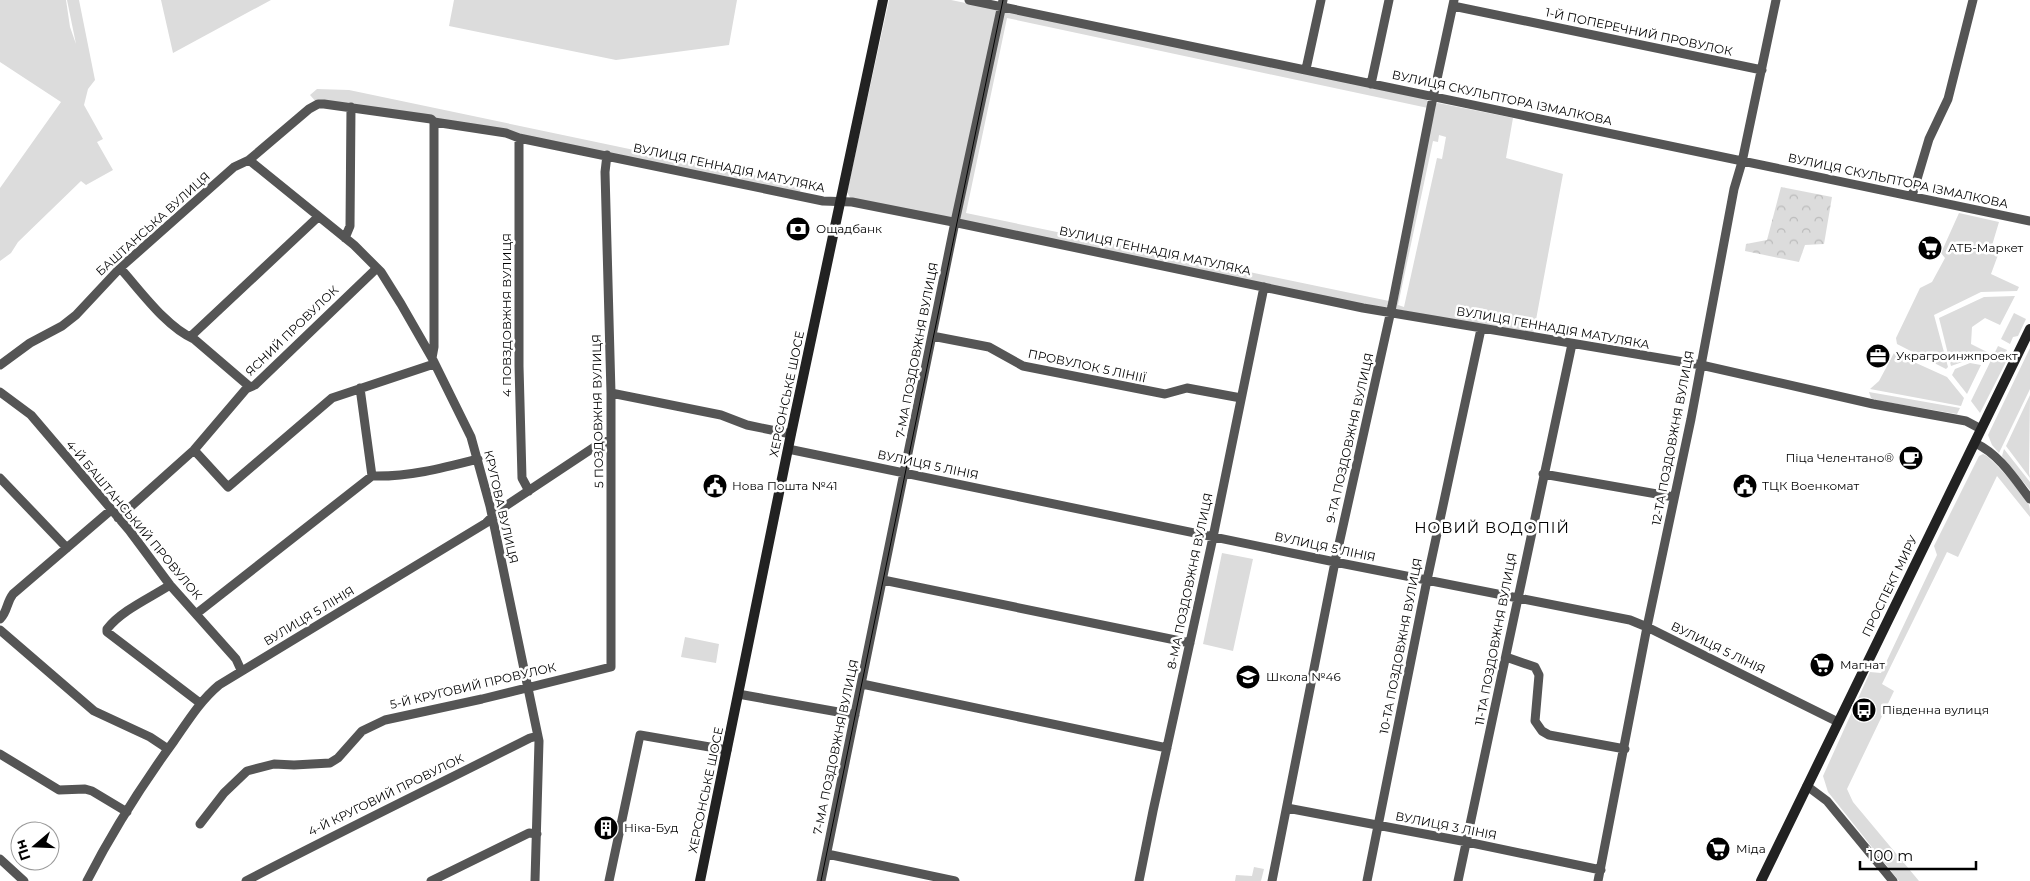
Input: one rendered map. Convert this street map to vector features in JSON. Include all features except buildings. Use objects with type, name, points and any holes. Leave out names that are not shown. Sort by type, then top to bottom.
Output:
[{"type":"main road","name":"ХЕРСОНСЬКЕ ШОСЕ","points":[[700,881],[791,434],[883,0]]},
{"type":"main road","name":"ПРОСПЕКТ МИРУ","points":[[1761,881],[2030,329]]},
{"type":"street","name":"ВУЛИЦЯ СКУЛЬПТОРА ІЗМАЛКОВА","points":[[969,0],[1002,3],[1372,84],[2030,221]]},
{"type":"street","points":[[1306,69],[1321,0]]},
{"type":"street","points":[[1372,84],[1389,0]]},
{"type":"street","name":"12-ТА ПОЗДОВЖНЯ ВУЛИЦЯ","points":[[1598,881],[1625,749],[1647,627],[1701,365],[1734,189],[1742,162],[1776,0]]},
{"type":"street","points":[[1912,196],[1929,139],[1948,99],[1973,0]]},
{"type":"street","name":"7-МА ПОЗДОВЖНЯ ВУЛИЦЯ","points":[[821,881],[884,580],[955,222],[1002,3]]},
{"type":"street","name":"1-Й ПОПЕРЕЧНИЙ ПРОВУЛОК","points":[[1453,3],[1762,70]]},
{"type":"street","name":"9-ТА ПОЗДОВЖНЯ ВУЛИЦЯ","points":[[1272,881],[1335,562],[1391,312],[1453,3]]},
{"type":"street","name":"БАШТАНСЬКА ВУЛИЦЯ","points":[[0,365],[30,343],[62,326],[76,315],[120,268],[234,167],[249,160],[309,109],[318,104],[324,104]]},
{"type":"street","name":"ВУЛИЦЯ ГЕННАДІЯ МАТУЛЯКА","points":[[324,104],[431,119],[434,122],[506,133],[520,138],[823,201],[852,202],[955,222],[1391,312],[1481,329],[1701,365],[1873,404],[1966,421],[1981,429]]},
{"type":"street","points":[[345,238],[350,226],[351,107]]},
{"type":"street","points":[[194,450],[228,487],[318,408],[332,398],[433,361],[434,122]]},
{"type":"street","name":"4 ПОВЗДОВЖНЯ ВУЛИЦЯ","points":[[520,138],[519,366],[522,478],[529,491]]},
{"type":"street","name":"5 ПОЗДОВЖНЯ ВУЛИЦЯ","points":[[607,155],[605,181],[611,393],[611,667]]},
{"type":"street","name":"КРУГОВА ВУЛИЦЯ","points":[[249,160],[345,238],[377,268],[402,304],[471,437],[492,517],[538,736],[540,756],[535,881]]},
{"type":"street","points":[[190,338],[318,217]]},
{"type":"street","points":[[120,268],[166,318],[250,387]]},
{"type":"street","name":"ЯСНИЙ ПРОВУЛОК","points":[[118,518],[194,450],[246,388],[255,385],[377,268]]},
{"type":"street","name":"8-МА ПОЗДОВЖНЯ ВУЛИЦЯ","points":[[1140,881],[1264,287]]},
{"type":"street","name":"10-ТА ПОЗДОВЖНЯ ВУЛИЦЯ","points":[[1367,881],[1427,580],[1481,329]]},
{"type":"street","name":"ПРОВУЛОК 5 ЛІНІІЇ","points":[[932,336],[989,347],[1024,366],[1089,380],[1165,394],[1187,388],[1241,398]]},
{"type":"street","name":"11-ТА ПОЗДОВЖНЯ ВУЛИЦЯ","points":[[1458,881],[1572,344]]},
{"type":"street","points":[[360,388],[372,476]]},
{"type":"street","name":"4-Й БАШТАНСЬКИЙ ПРОВУЛОК","points":[[0,392],[31,415],[118,518],[170,584],[236,659],[241,670]]},
{"type":"street","points":[[611,393],[721,415],[747,425],[791,434]]},
{"type":"street","name":"ВУЛИЦЯ 5 ЛІНІЯ","points":[[87,881],[127,812],[168,749],[200,703],[219,684],[486,523],[498,511],[602,442],[611,441]]},
{"type":"street","points":[[1974,443],[1988,449],[2030,499]]},
{"type":"street","name":"ВУЛИЦЯ 5 ЛІНІЯ","points":[[788,449],[1335,562],[1630,620],[1838,722]]},
{"type":"street","points":[[196,614],[372,476],[396,477],[478,459]]},
{"type":"street","points":[[1543,474],[1674,498]]},
{"type":"street","points":[[0,478],[67,548]]},
{"type":"street","points":[[0,619],[6,613],[9,599],[13,594],[111,510]]},
{"type":"street","points":[[884,580],[1190,643]]},
{"type":"street","points":[[170,584],[120,617],[111,624],[107,632],[200,703]]},
{"type":"street","points":[[0,630],[94,711],[150,737],[168,749]]},
{"type":"street","points":[[1506,658],[1535,667],[1538,670],[1535,721],[1542,731],[1549,735],[1625,749]]},
{"type":"street","name":"5-Й КРУГОВИЙ ПРОВУЛОК","points":[[200,824],[224,793],[247,771],[274,764],[308,765],[330,763],[338,758],[362,731],[385,720],[611,667]]},
{"type":"street","points":[[862,684],[1167,748]]},
{"type":"street","points":[[738,694],[855,715]]},
{"type":"street","points":[[609,881],[638,736],[644,735],[726,750]]},
{"type":"street","name":"4-Й КРУГОВИЙ ПРОВУЛОК","points":[[246,881],[308,847],[362,823],[530,738],[538,736]]},
{"type":"street","points":[[0,754],[59,790],[85,789],[92,791],[127,812]]},
{"type":"street","points":[[1808,786],[1827,801],[1894,881]]},
{"type":"street","name":"ВУЛИЦЯ 3 ЛІНІЯ","points":[[1287,808],[1467,842],[1600,870]]},
{"type":"street","points":[[431,881],[529,834],[537,834]]},
{"type":"street","points":[[827,854],[955,881]]},
{"type":"street","points":[[0,859],[24,881]]},
{"type":"green space","points":[[0,0],[66,0],[70,27],[76,44],[67,0],[79,0],[95,80],[88,89],[84,105],[103,139],[97,142],[113,170],[86,185],[81,181],[18,242],[11,253],[0,261],[0,188],[61,102],[0,62]]},
{"type":"green space","points":[[161,0],[271,0],[173,53]]},
{"type":"green space","points":[[454,0],[737,0],[729,45],[616,60],[449,26]]},
{"type":"green space","points":[[889,0],[951,0],[1426,98],[1429,104],[1428,108],[1007,18],[966,213],[1389,301],[1388,307],[1384,309],[851,199],[847,192]]},
{"type":"green space","points":[[317,89],[349,90],[801,185],[800,192],[633,159],[317,103],[310,95]]},
{"type":"green space","points":[[1438,103],[1513,118],[1506,158],[1563,174],[1533,336],[1396,309],[1435,104]],"holes":[[[1439,135],[1446,137],[1442,159],[1437,158],[1404,307],[1398,305],[1433,141],[1438,142]]]},
{"type":"green space","points":[[1781,187],[1832,197],[1824,244],[1805,245],[1799,262],[1745,251],[1746,244],[1767,240]]},
{"type":"green space","points":[[1959,213],[1999,222],[1990,252],[1998,255],[1991,274],[2019,287],[2017,291],[1981,292],[1934,315],[1948,367],[1946,369],[1897,344],[1896,338],[1920,288],[1932,282],[1945,258],[1941,253]]},
{"type":"green space","points":[[2015,296],[2000,325],[1985,318],[1972,327],[1971,344],[1987,352],[1983,361],[1971,359],[1951,366],[1939,318],[1984,297]]},
{"type":"green space","points":[[2014,313],[2026,319],[2018,336],[2013,337],[2010,344],[2001,339]]},
{"type":"green space","points":[[1998,346],[2007,350],[2004,357],[2006,362],[1980,413],[1971,401]]},
{"type":"green space","points":[[2030,348],[2030,389],[1999,453],[1992,445],[1988,435]]},
{"type":"green space","points":[[1894,353],[1947,377],[1964,398],[1961,406],[1870,389],[1879,381]]},
{"type":"green space","points":[[1970,363],[1981,365],[1967,394],[1952,375],[1955,369]]},
{"type":"green space","points":[[1869,392],[1960,408],[1957,414],[1874,400]]},
{"type":"green space","points":[[2030,395],[2029,473],[2030,478],[2006,446]]},
{"type":"green space","points":[[2004,449],[2030,482],[2030,490],[2002,456]]},
{"type":"green space","points":[[1983,454],[2000,468],[2021,493],[2029,505],[2030,517],[1997,476],[1958,557],[1947,552],[1882,684],[1894,691],[1847,789],[1853,802],[1919,881],[1899,881],[1828,792],[1823,776],[1870,672],[1881,673],[1937,555],[1934,546],[1979,456]]},
{"type":"green space","points":[[1222,553],[1253,559],[1233,651],[1203,644]]},
{"type":"green space","points":[[685,637],[719,644],[716,663],[681,657]]},
{"type":"green space","points":[[1254,867],[1264,869],[1261,881],[1235,881],[1236,875],[1252,876]]},
{"type":"tram line","points":[[821,881],[1003,0]]},
{"type":"place","name":"Ощадбанк","points":[[798,229]]},
{"type":"place","name":"АТБ-Маркет","points":[[1930,248]]},
{"type":"place","name":"Украгроинжпроект","points":[[1878,356]]},
{"type":"place","name":"Піца Челентано®","points":[[1911,458]]},
{"type":"place","name":"Нова Пошта №41","points":[[715,486]]},
{"type":"place","name":"ТЦК Военкомат","points":[[1745,486]]},
{"type":"place","name":"Магнат","points":[[1822,665]]},
{"type":"place","name":"Школа №46","points":[[1248,677]]},
{"type":"place","name":"Південна вулиця","points":[[1864,710]]},
{"type":"place","name":"Ніка-Буд","points":[[606,828]]},
{"type":"place","name":"Міда","points":[[1718,849]]},
{"type":"district","name":"НОВИЙ ВОДОПІЙ","points":[[1492,528]]}]
